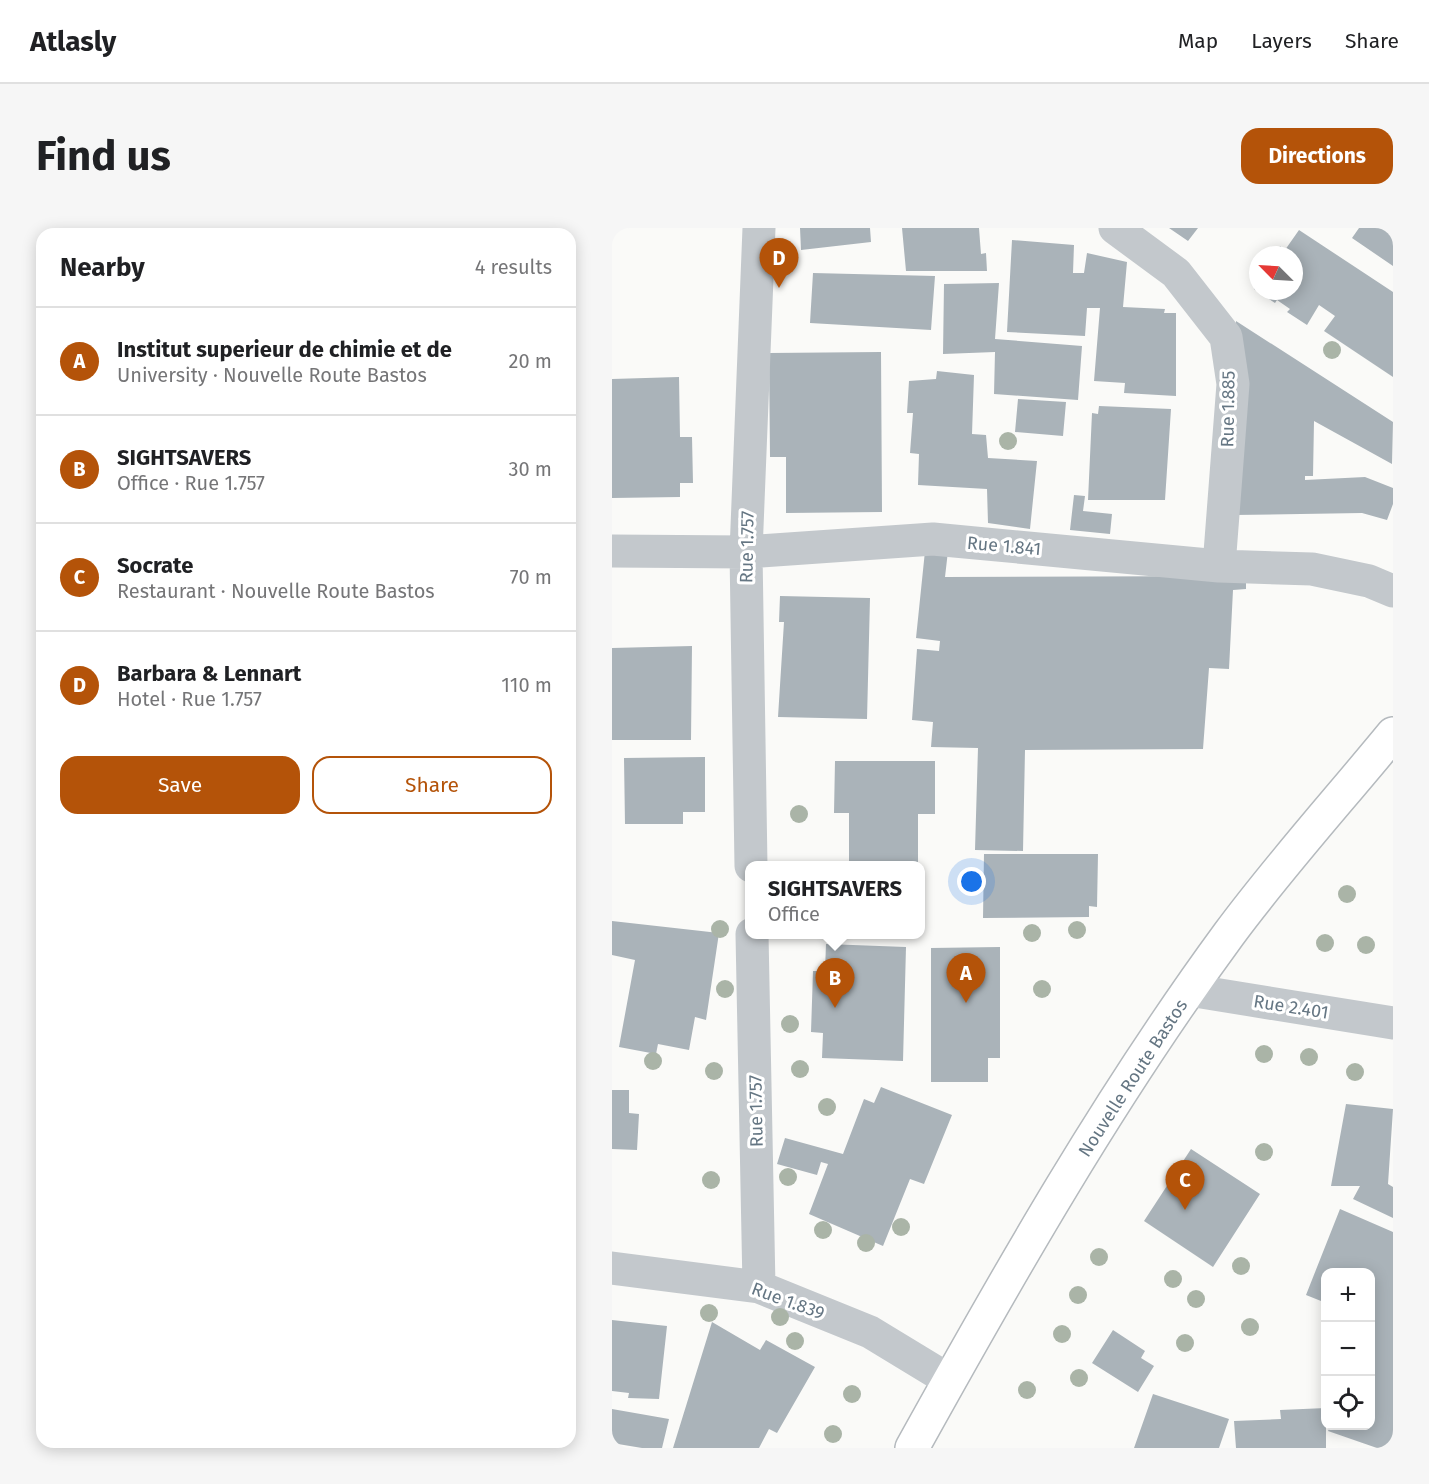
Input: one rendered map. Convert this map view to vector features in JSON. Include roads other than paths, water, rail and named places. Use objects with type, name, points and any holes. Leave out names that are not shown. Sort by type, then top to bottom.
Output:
[{"type":"main road","name":"Nouvelle Route Bastos","points":[[912,1448],[949,1380],[1090,1142],[1189,990],[1230,932],[1393,734]]},
{"type":"street","name":"Rue 1.757","points":[[751,861],[746,552],[759,228]]},
{"type":"street","name":"Rue 1.885","points":[[1116,228],[1176,273],[1226,337],[1233,384],[1219,566]]},
{"type":"street","name":"Rue 1.841","points":[[612,551],[746,552],[933,539],[1219,566],[1312,569],[1369,581],[1393,591]]},
{"type":"street","name":"Rue 1.757","points":[[752,939],[759,1287]]},
{"type":"street","name":"Rue 2.401","points":[[1189,990],[1393,1023]]},
{"type":"street","name":"Rue 1.839","points":[[612,1268],[759,1287],[870,1332],[949,1380]]},
{"type":"place","name":"Barbara & Lennart","points":[[779,288]]},
{"type":"place","name":"Institut superieur de chimie et de","points":[[966,1003]]},
{"type":"place","name":"SIGHTSAVERS","points":[[835,1008]]},
{"type":"place","name":"Socrate","points":[[1185,1210]]}]
